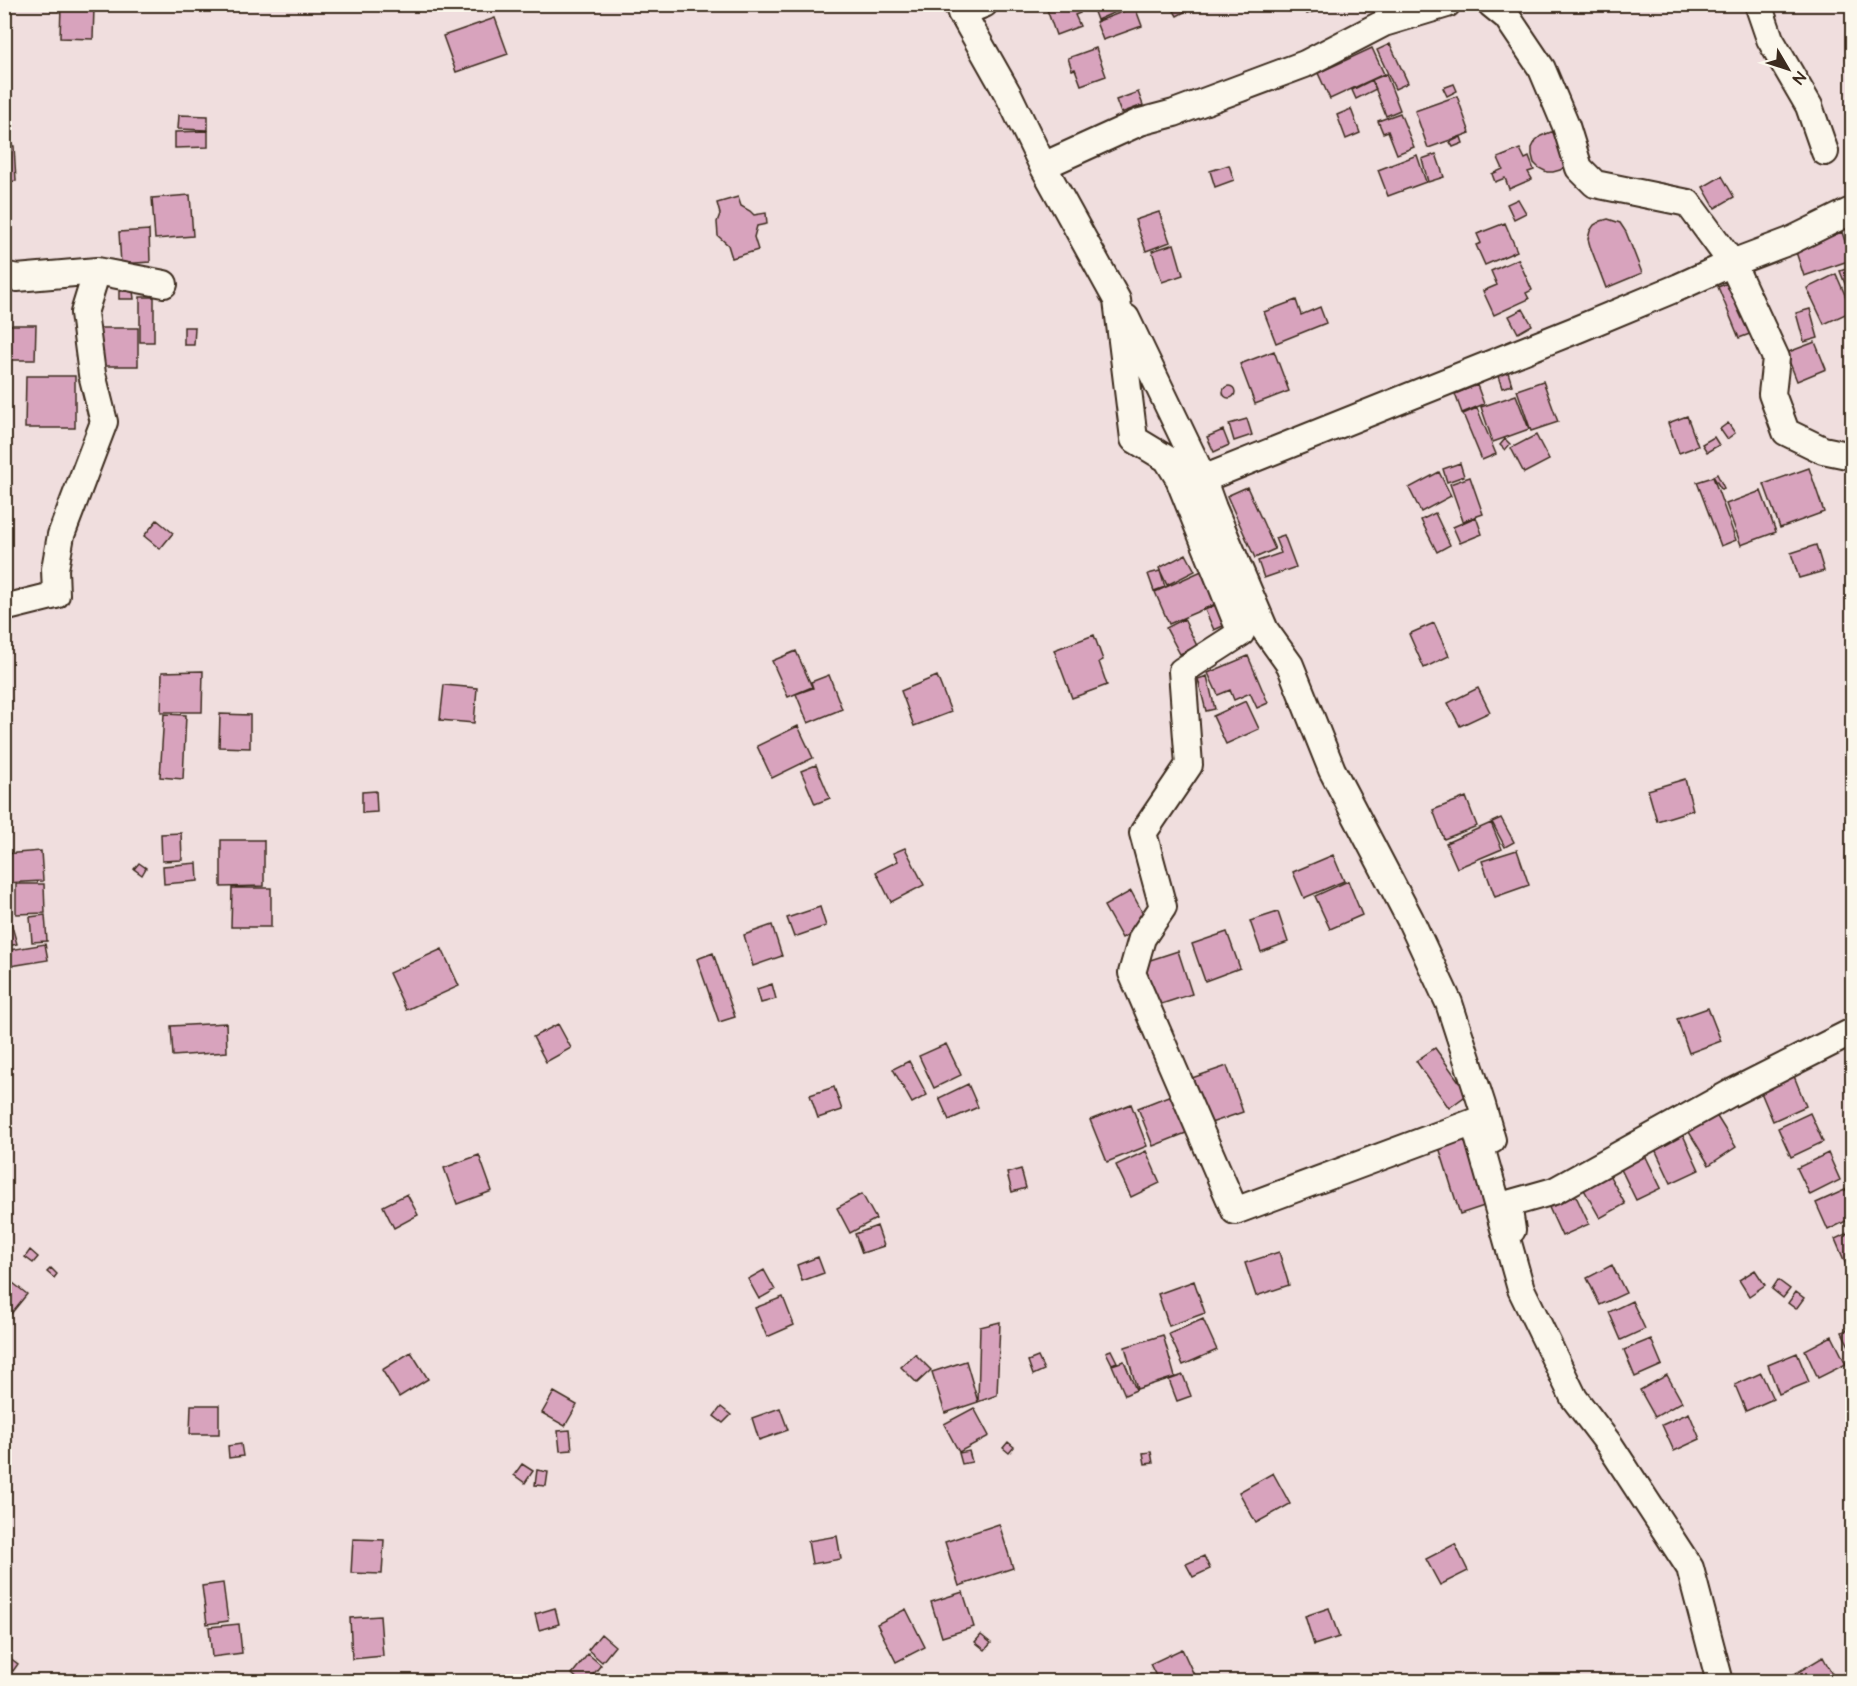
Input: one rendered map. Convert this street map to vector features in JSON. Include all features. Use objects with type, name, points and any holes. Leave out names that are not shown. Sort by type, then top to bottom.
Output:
[{"type":"street","points":[[984,4],[959,9],[1009,96],[1043,166],[1117,300],[1203,479],[1265,630],[1290,665],[1332,770],[1410,920],[1449,1003],[1482,1105],[1508,1204],[1521,1289]]},
{"type":"street","points":[[1043,166],[1140,122],[1174,113],[1305,64],[1384,23],[1447,4]]},
{"type":"street","points":[[1491,4],[1507,17],[1542,69],[1566,126],[1579,168],[1595,184],[1688,203],[1732,263],[1776,358],[1772,394],[1786,432],[1823,450],[1852,456]]},
{"type":"street","points":[[1758,4],[1770,39],[1809,106],[1825,152]]},
{"type":"street","points":[[1203,479],[1578,329],[1732,263],[1790,241],[1850,212]]},
{"type":"street","points":[[4,275],[17,278],[97,271],[164,284]]},
{"type":"street","points":[[4,608],[56,595],[55,569],[61,535],[104,422],[92,374],[84,313],[97,271]]},
{"type":"street","points":[[1117,300],[1134,439],[1167,459],[1178,477],[1241,633],[1182,671],[1189,765],[1143,833],[1163,907],[1142,938],[1132,974],[1235,1211],[1474,1122],[1521,1289],[1574,1398],[1609,1444],[1690,1568],[1720,1682]]},
{"type":"street","points":[[1508,1204],[1554,1191],[1729,1094],[1852,1032]]},
{"type":"building","points":[[1045,4],[1076,4],[1080,13],[1075,15],[1080,26],[1056,35]]},
{"type":"building","points":[[1091,4],[1134,4],[1097,20]]},
{"type":"building","points":[[1170,4],[1199,4],[1177,16]]},
{"type":"building","points":[[1304,4],[1333,4],[1307,14]]},
{"type":"building","points":[[61,7],[94,8],[93,39],[60,38]]},
{"type":"building","points":[[1135,7],[1142,26],[1103,40],[1096,22]]},
{"type":"building","points":[[495,18],[508,54],[456,72],[443,36]]},
{"type":"building","points":[[1390,44],[1408,83],[1395,89],[1377,50]]},
{"type":"building","points":[[1096,48],[1106,76],[1081,85],[1068,58]]},
{"type":"building","points":[[1372,48],[1384,74],[1330,99],[1318,73]]},
{"type":"building","points":[[1386,74],[1400,110],[1386,116],[1372,80]]},
{"type":"building","points":[[1372,80],[1376,89],[1356,99],[1352,90]]},
{"type":"building","points":[[1454,84],[1457,91],[1447,96],[1443,88]]},
{"type":"building","points":[[1138,92],[1143,105],[1121,113],[1116,100]]},
{"type":"building","points":[[1457,96],[1470,133],[1428,148],[1415,111]]},
{"type":"building","points":[[1351,109],[1360,133],[1346,139],[1337,115]]},
{"type":"building","points":[[1400,113],[1414,147],[1397,154],[1388,131],[1383,133],[1378,121]]},
{"type":"building","points":[[179,115],[208,116],[208,130],[178,129]]},
{"type":"building","points":[[208,131],[208,147],[175,148],[175,132]]},
{"type":"building","points":[[1551,132],[1558,134],[1567,165],[1560,170],[1547,172],[1534,163],[1532,148],[1536,140]]},
{"type":"building","points":[[1461,137],[1463,143],[1453,147],[1450,142]]},
{"type":"building","points":[[4,146],[14,146],[16,181],[4,182]]},
{"type":"building","points":[[1520,149],[1525,159],[1529,157],[1534,170],[1528,172],[1532,179],[1509,189],[1505,178],[1495,182],[1492,174],[1503,169],[1498,158]]},
{"type":"building","points":[[1436,154],[1444,177],[1428,182],[1422,159]]},
{"type":"building","points":[[1417,155],[1426,182],[1388,196],[1378,170]]},
{"type":"building","points":[[1229,165],[1234,180],[1215,187],[1210,171]]},
{"type":"building","points":[[1722,176],[1734,197],[1715,208],[1703,187]]},
{"type":"building","points":[[190,195],[193,236],[155,239],[152,198]]},
{"type":"building","points":[[738,197],[741,206],[754,215],[766,213],[767,224],[757,226],[754,237],[758,250],[732,258],[728,245],[718,236],[717,222],[720,214],[717,203]]},
{"type":"building","points":[[1518,199],[1526,213],[1514,219],[1507,204]]},
{"type":"building","points":[[1159,212],[1170,242],[1146,251],[1135,220]]},
{"type":"building","points":[[1608,219],[1620,223],[1626,232],[1642,273],[1606,288],[1588,239],[1594,225]]},
{"type":"building","points":[[1505,223],[1517,251],[1485,265],[1476,245],[1481,243],[1477,234]]},
{"type":"building","points":[[149,230],[150,262],[121,264],[119,232]]},
{"type":"building","points":[[1842,232],[1851,260],[1804,276],[1795,249]]},
{"type":"building","points":[[1174,244],[1183,275],[1162,282],[1152,251]]},
{"type":"building","points":[[1518,259],[1532,290],[1526,293],[1529,299],[1494,315],[1483,291],[1497,285],[1491,271]]},
{"type":"building","points":[[1852,267],[1852,302],[1840,271]]},
{"type":"building","points":[[1836,274],[1852,311],[1824,324],[1807,288]]},
{"type":"building","points":[[1735,280],[1755,332],[1739,338],[1718,287]]},
{"type":"building","points":[[119,291],[133,291],[134,299],[119,299]]},
{"type":"building","points":[[140,297],[154,297],[154,342],[140,342]]},
{"type":"building","points":[[1296,300],[1301,315],[1320,307],[1326,323],[1276,343],[1264,312]]},
{"type":"building","points":[[1523,309],[1532,325],[1518,333],[1509,316]]},
{"type":"building","points":[[1810,309],[1818,338],[1804,342],[1796,313]]},
{"type":"building","points":[[4,325],[36,325],[35,360],[4,360]]},
{"type":"building","points":[[184,327],[195,327],[194,345],[184,345]]},
{"type":"building","points":[[96,328],[138,328],[138,366],[96,366]]},
{"type":"building","points":[[1815,342],[1826,369],[1797,381],[1786,353]]},
{"type":"building","points":[[1274,351],[1289,391],[1255,404],[1240,364]]},
{"type":"building","points":[[1507,369],[1512,385],[1502,388],[1497,373]]},
{"type":"building","points":[[26,376],[75,376],[75,428],[25,428]]},
{"type":"building","points":[[1543,381],[1558,422],[1531,431],[1517,390]]},
{"type":"building","points":[[1477,385],[1484,404],[1462,413],[1455,394]]},
{"type":"building","points":[[1231,386],[1235,392],[1231,398],[1227,398],[1223,390]]},
{"type":"building","points":[[1516,395],[1529,429],[1493,442],[1481,407]]},
{"type":"building","points":[[1477,408],[1496,454],[1482,460],[1463,414]]},
{"type":"building","points":[[1687,416],[1698,446],[1679,453],[1668,423]]},
{"type":"building","points":[[1247,419],[1252,435],[1234,441],[1229,424]]},
{"type":"building","points":[[1728,423],[1735,433],[1727,439],[1720,429]]},
{"type":"building","points":[[1223,430],[1229,445],[1214,452],[1207,437]]},
{"type":"building","points":[[1536,435],[1549,460],[1524,473],[1511,448]]},
{"type":"building","points":[[1714,437],[1719,445],[1707,452],[1702,444]]},
{"type":"building","points":[[1505,439],[1510,444],[1505,450],[1500,445]]},
{"type":"building","points":[[1460,463],[1464,476],[1447,482],[1443,469]]},
{"type":"building","points":[[1809,468],[1824,512],[1780,528],[1764,484]]},
{"type":"building","points":[[1439,472],[1451,496],[1421,512],[1409,488]]},
{"type":"building","points":[[1717,474],[1724,488],[1721,489],[1713,476]]},
{"type":"building","points":[[1470,477],[1483,514],[1463,521],[1450,484]]},
{"type":"building","points":[[1713,477],[1736,540],[1721,546],[1697,482]]},
{"type":"building","points":[[1247,487],[1275,549],[1255,558],[1227,496]]},
{"type":"building","points":[[1761,491],[1776,532],[1741,545],[1726,504]]},
{"type":"building","points":[[1435,513],[1450,545],[1437,552],[1421,520]]},
{"type":"building","points":[[1476,517],[1482,534],[1460,543],[1453,527]]},
{"type":"building","points":[[157,520],[173,533],[160,549],[144,536]]},
{"type":"building","points":[[1284,535],[1296,567],[1264,578],[1258,561],[1281,553],[1275,538]]},
{"type":"building","points":[[1816,545],[1824,571],[1799,578],[1791,553]]},
{"type":"building","points":[[1186,554],[1195,571],[1167,585],[1159,568]]},
{"type":"building","points":[[1206,569],[1220,602],[1169,624],[1155,592]]},
{"type":"building","points":[[1160,571],[1165,587],[1154,591],[1148,574]]},
{"type":"building","points":[[1223,601],[1232,622],[1214,630],[1205,610]]},
{"type":"building","points":[[1184,619],[1197,646],[1180,654],[1166,628]]},
{"type":"building","points":[[1434,623],[1449,656],[1424,668],[1409,634]]},
{"type":"building","points":[[1094,635],[1103,660],[1099,662],[1107,685],[1072,698],[1054,650]]},
{"type":"building","points":[[796,651],[812,687],[788,697],[772,661]]},
{"type":"building","points":[[1248,656],[1268,703],[1257,708],[1250,693],[1234,700],[1230,690],[1218,695],[1208,673]]},
{"type":"building","points":[[203,671],[202,712],[161,712],[162,672]]},
{"type":"building","points":[[829,675],[842,709],[808,723],[796,694],[813,688],[811,682]]},
{"type":"building","points":[[937,676],[951,712],[914,726],[901,691]]},
{"type":"building","points":[[1207,676],[1215,709],[1206,711],[1198,679]]},
{"type":"building","points":[[444,685],[477,688],[474,723],[440,720]]},
{"type":"building","points":[[1478,688],[1490,712],[1460,726],[1448,703]]},
{"type":"building","points":[[1246,701],[1259,729],[1226,744],[1213,716]]},
{"type":"building","points":[[164,714],[186,715],[183,779],[160,777]]},
{"type":"building","points":[[220,714],[250,715],[250,748],[219,747]]},
{"type":"building","points":[[798,726],[813,758],[772,778],[757,746]]},
{"type":"building","points":[[816,765],[830,798],[815,804],[801,771]]},
{"type":"building","points":[[1685,779],[1693,810],[1657,821],[1648,790]]},
{"type":"building","points":[[376,791],[377,812],[362,813],[362,792]]},
{"type":"building","points":[[1466,797],[1477,826],[1444,839],[1433,810]]},
{"type":"building","points":[[1501,818],[1514,842],[1505,847],[1492,822]]},
{"type":"building","points":[[1491,823],[1502,849],[1457,868],[1446,843]]},
{"type":"building","points":[[181,833],[182,860],[162,861],[161,834]]},
{"type":"building","points":[[221,840],[264,840],[264,886],[221,887]]},
{"type":"building","points":[[905,848],[924,885],[891,902],[876,872],[898,861],[893,853]]},
{"type":"building","points":[[1517,850],[1529,885],[1495,897],[1482,861]]},
{"type":"building","points":[[41,851],[43,881],[4,883],[4,854]]},
{"type":"building","points":[[1333,855],[1344,881],[1304,898],[1293,872]]},
{"type":"building","points":[[139,863],[146,868],[142,875],[134,869]]},
{"type":"building","points":[[197,863],[198,881],[164,884],[163,866]]},
{"type":"building","points":[[1348,881],[1362,915],[1330,929],[1315,896]]},
{"type":"building","points":[[16,884],[44,884],[45,913],[16,914]]},
{"type":"building","points":[[4,887],[10,887],[10,904],[4,904]]},
{"type":"building","points":[[232,888],[271,888],[271,927],[231,927]]},
{"type":"building","points":[[1131,891],[1148,923],[1122,938],[1104,906]]},
{"type":"building","points":[[820,907],[826,926],[794,937],[787,918]]},
{"type":"building","points":[[1278,912],[1288,942],[1261,952],[1250,921]]},
{"type":"building","points":[[45,915],[47,941],[32,942],[30,917]]},
{"type":"building","points":[[11,923],[17,944],[4,947],[4,924]]},
{"type":"building","points":[[772,925],[782,956],[753,966],[744,935]]},
{"type":"building","points":[[1227,932],[1240,968],[1205,981],[1192,944]]},
{"type":"building","points":[[45,944],[48,960],[4,967],[4,951]]},
{"type":"building","points":[[442,949],[459,986],[406,1010],[389,973]]},
{"type":"building","points":[[1178,951],[1192,994],[1152,1007],[1138,964]]},
{"type":"building","points":[[713,953],[735,1017],[719,1022],[697,959]]},
{"type":"building","points":[[772,984],[776,999],[761,1003],[757,989]]},
{"type":"building","points":[[1708,1008],[1721,1041],[1689,1053],[1677,1019]]},
{"type":"building","points":[[226,1023],[227,1052],[173,1056],[171,1026]]},
{"type":"building","points":[[558,1024],[571,1048],[546,1062],[533,1037]]},
{"type":"building","points":[[946,1044],[961,1075],[934,1088],[919,1056]]},
{"type":"building","points":[[1435,1048],[1468,1094],[1449,1108],[1416,1061]]},
{"type":"building","points":[[909,1061],[927,1095],[912,1103],[893,1069]]},
{"type":"building","points":[[1227,1066],[1243,1112],[1205,1125],[1189,1079]]},
{"type":"building","points":[[1794,1076],[1806,1106],[1773,1121],[1760,1090]]},
{"type":"building","points":[[968,1084],[978,1107],[949,1120],[939,1098]]},
{"type":"building","points":[[834,1087],[842,1110],[818,1118],[810,1095]]},
{"type":"building","points":[[1176,1093],[1191,1131],[1153,1146],[1138,1108]]},
{"type":"building","points":[[1131,1104],[1147,1146],[1107,1162],[1090,1120]]},
{"type":"building","points":[[1810,1113],[1823,1142],[1791,1157],[1778,1128]]},
{"type":"building","points":[[1716,1115],[1736,1147],[1709,1165],[1689,1132]]},
{"type":"building","points":[[1683,1135],[1699,1170],[1671,1183],[1655,1149]]},
{"type":"building","points":[[1465,1136],[1487,1205],[1460,1214],[1438,1144]]},
{"type":"building","points":[[1146,1151],[1160,1183],[1131,1197],[1116,1165]]},
{"type":"building","points":[[1644,1153],[1661,1188],[1636,1200],[1619,1165]]},
{"type":"building","points":[[1828,1153],[1840,1180],[1810,1195],[1797,1168]]},
{"type":"building","points":[[479,1155],[492,1191],[457,1204],[444,1168]]},
{"type":"building","points":[[1021,1169],[1026,1188],[1012,1192],[1007,1173]]},
{"type":"building","points":[[1607,1171],[1625,1204],[1600,1218],[1582,1186]]},
{"type":"building","points":[[1847,1189],[1852,1202],[1852,1218],[1828,1230],[1816,1203]]},
{"type":"building","points":[[1573,1190],[1589,1224],[1562,1236],[1547,1203]]},
{"type":"building","points":[[407,1194],[418,1215],[394,1228],[383,1206]]},
{"type":"building","points":[[862,1194],[876,1219],[850,1233],[837,1208]]},
{"type":"building","points":[[877,1226],[884,1246],[862,1253],[855,1234]]},
{"type":"building","points":[[1852,1231],[1852,1265],[1847,1267],[1835,1239]]},
{"type":"building","points":[[30,1250],[38,1257],[33,1263],[25,1257]]},
{"type":"building","points":[[1279,1252],[1289,1285],[1256,1296],[1245,1263]]},
{"type":"building","points":[[818,1257],[824,1273],[802,1281],[797,1265]]},
{"type":"building","points":[[1612,1265],[1626,1293],[1600,1305],[1587,1278]]},
{"type":"building","points":[[51,1268],[57,1274],[54,1278],[47,1272]]},
{"type":"building","points":[[764,1270],[775,1290],[759,1299],[748,1279]]},
{"type":"building","points":[[1755,1270],[1765,1285],[1749,1296],[1739,1280]]},
{"type":"building","points":[[4,1276],[27,1294],[6,1320],[4,1318]]},
{"type":"building","points":[[1778,1280],[1790,1289],[1783,1298],[1772,1289]]},
{"type":"building","points":[[1194,1281],[1205,1313],[1169,1326],[1158,1294]]},
{"type":"building","points":[[1796,1292],[1804,1298],[1796,1309],[1788,1303]]},
{"type":"building","points":[[783,1297],[794,1325],[767,1337],[755,1308]]},
{"type":"building","points":[[1632,1301],[1645,1329],[1621,1340],[1609,1312]]},
{"type":"building","points":[[1203,1319],[1217,1350],[1183,1365],[1169,1334]]},
{"type":"building","points":[[1000,1322],[997,1395],[978,1402],[980,1327]]},
{"type":"building","points":[[1852,1327],[1852,1352],[1842,1332]]},
{"type":"building","points":[[1163,1335],[1175,1377],[1137,1389],[1125,1347]]},
{"type":"building","points":[[1832,1336],[1846,1364],[1818,1378],[1805,1350]]},
{"type":"building","points":[[1651,1339],[1662,1365],[1635,1377],[1624,1350]]},
{"type":"building","points":[[1111,1350],[1117,1362],[1112,1364],[1106,1352]]},
{"type":"building","points":[[411,1352],[428,1379],[399,1397],[382,1370]]},
{"type":"building","points":[[1797,1353],[1809,1382],[1779,1394],[1768,1365]]},
{"type":"building","points":[[915,1354],[931,1370],[917,1383],[901,1367]]},
{"type":"building","points":[[1038,1357],[1044,1370],[1033,1375],[1028,1361]]},
{"type":"building","points":[[966,1361],[978,1402],[945,1413],[932,1372]]},
{"type":"building","points":[[1124,1361],[1136,1390],[1125,1395],[1112,1365]]},
{"type":"building","points":[[1761,1373],[1773,1399],[1746,1411],[1735,1385]]},
{"type":"building","points":[[1183,1375],[1191,1396],[1177,1401],[1169,1380]]},
{"type":"building","points":[[1667,1375],[1682,1402],[1655,1417],[1640,1390]]},
{"type":"building","points":[[554,1392],[577,1405],[565,1426],[542,1413]]},
{"type":"building","points":[[191,1405],[219,1405],[219,1434],[190,1434]]},
{"type":"building","points":[[721,1407],[731,1415],[723,1423],[714,1416]]},
{"type":"building","points":[[780,1408],[788,1430],[759,1440],[752,1418]]},
{"type":"building","points":[[974,1408],[989,1436],[959,1452],[944,1424]]},
{"type":"building","points":[[1689,1413],[1700,1439],[1674,1451],[1662,1425]]},
{"type":"building","points":[[570,1430],[572,1450],[560,1451],[558,1431]]},
{"type":"building","points":[[1008,1442],[1014,1447],[1009,1453],[1003,1448]]},
{"type":"building","points":[[241,1444],[243,1456],[229,1458],[228,1446]]},
{"type":"building","points":[[969,1451],[972,1462],[962,1464],[959,1453]]},
{"type":"building","points":[[1151,1452],[1153,1463],[1145,1464],[1143,1453]]},
{"type":"building","points":[[522,1464],[533,1471],[525,1483],[514,1475]]},
{"type":"building","points":[[537,1470],[548,1472],[546,1486],[535,1485]]},
{"type":"building","points":[[1273,1473],[1290,1504],[1256,1523],[1239,1492]]},
{"type":"building","points":[[999,1524],[1013,1568],[959,1586],[945,1542]]},
{"type":"building","points":[[837,1536],[841,1559],[812,1564],[808,1541]]},
{"type":"building","points":[[353,1539],[384,1540],[382,1574],[351,1573]]},
{"type":"building","points":[[1455,1544],[1468,1571],[1440,1585],[1426,1559]]},
{"type":"building","points":[[1204,1556],[1210,1569],[1193,1577],[1186,1564]]},
{"type":"building","points":[[223,1583],[228,1621],[207,1624],[202,1586]]},
{"type":"building","points":[[963,1592],[974,1627],[942,1637],[931,1602]]},
{"type":"building","points":[[555,1608],[559,1624],[539,1630],[535,1614]]},
{"type":"building","points":[[1329,1608],[1339,1637],[1314,1645],[1305,1616]]},
{"type":"building","points":[[906,1609],[925,1647],[896,1662],[877,1624]]},
{"type":"building","points":[[380,1616],[383,1656],[352,1659],[350,1618]]},
{"type":"building","points":[[239,1624],[242,1653],[212,1657],[209,1627]]},
{"type":"building","points":[[4,1634],[12,1640],[4,1649]]},
{"type":"building","points":[[601,1634],[615,1646],[602,1662],[588,1650]]},
{"type":"building","points":[[981,1635],[991,1643],[985,1650],[975,1642]]},
{"type":"building","points":[[1182,1649],[1195,1677],[1185,1682],[1159,1682],[1150,1664]]},
{"type":"building","points":[[588,1654],[601,1665],[587,1682],[581,1682],[572,1674]]},
{"type":"building","points":[[1823,1657],[1835,1679],[1845,1673],[1849,1681],[1796,1682],[1793,1675]]},
{"type":"building","points":[[10,1658],[18,1664],[13,1671],[5,1665]]}]
